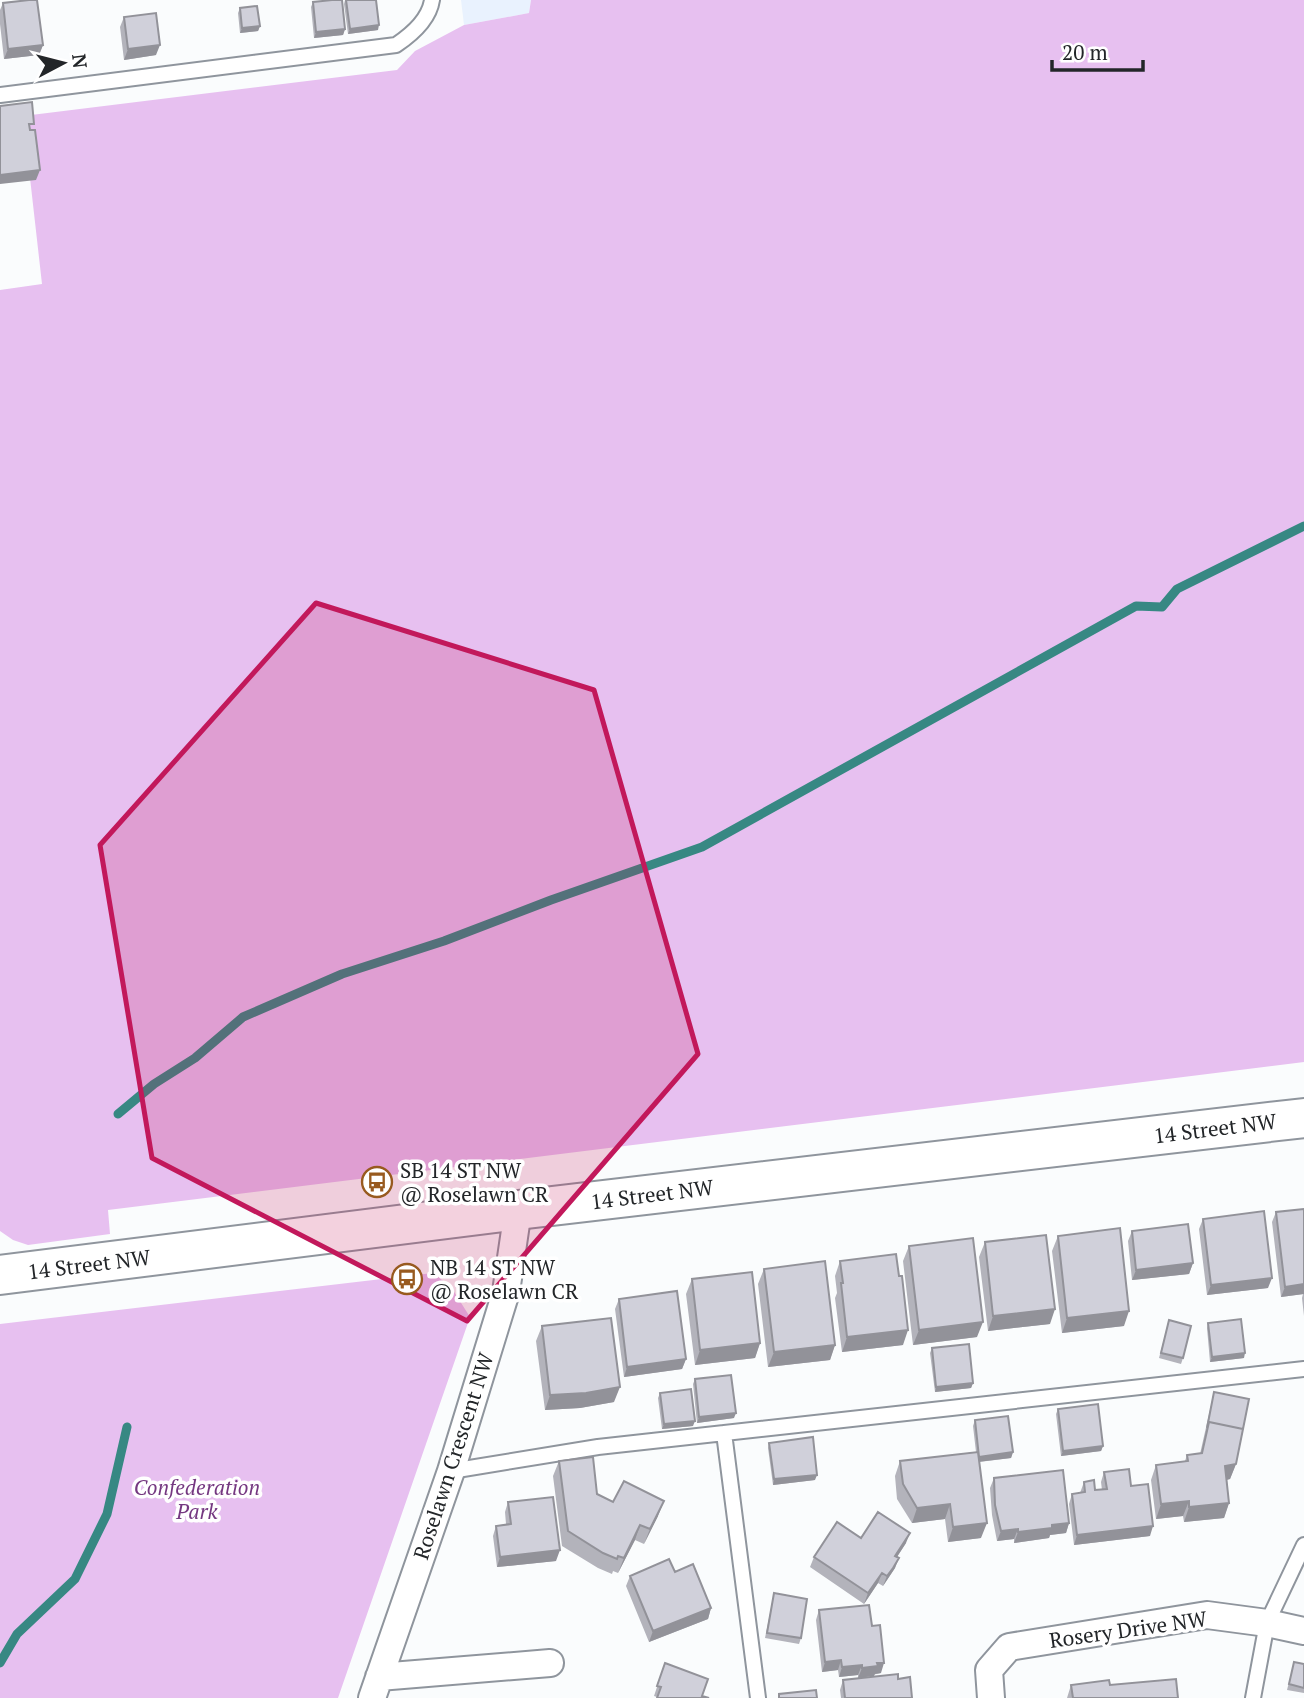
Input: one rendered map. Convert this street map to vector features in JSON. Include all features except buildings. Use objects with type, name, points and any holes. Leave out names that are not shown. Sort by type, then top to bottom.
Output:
[{"type":"main road","name":"14 Street NW","points":[[0,1275],[518,1210],[1304,1118]]},
{"type":"street","name":"Roselawn Crescent NW","points":[[375,1687],[451,1471],[506,1292],[518,1210]]},
{"type":"street","name":"Rosery Drive NW","points":[[992,1698],[989,1671],[1009,1647],[1207,1615],[1304,1631]]},
{"type":"street","points":[[375,1687],[550,1663]]},
{"type":"lane","points":[[0,95],[396,45],[413,34],[431,8],[432,0]]},
{"type":"lane","points":[[451,1471],[598,1447],[1304,1369]]},
{"type":"lane","points":[[724,1433],[758,1698]]},
{"type":"lane","points":[[1253,1698],[1267,1623],[1304,1545]]},
{"type":"highlighted area","points":[[316,603],[594,690],[698,1054],[467,1321],[152,1158],[100,845]]},
{"type":"shaded area","points":[[461,0],[531,0],[529,13],[464,25]]},
{"type":"green space","points":[[531,0],[1304,0],[1304,1062],[108,1210],[110,1234],[28,1245],[13,1240],[0,1231],[0,290],[42,284],[23,116],[397,70],[415,51],[464,25],[529,13]]},
{"type":"green space","name":"Confederation Park","points":[[433,1273],[451,1287],[470,1317],[338,1698],[0,1698],[0,1324]]},
{"type":"waterway","points":[[118,1114],[154,1084],[195,1058],[243,1017],[342,974],[444,941],[702,847],[1136,606],[1162,607],[1177,589],[1304,526]]},
{"type":"waterway","points":[[0,1663],[17,1634],[75,1579],[107,1514],[127,1427]]},
{"type":"place","name":"SB 14 ST NW @ Roselawn CR","points":[[377,1182]]},
{"type":"place","name":"NB 14 ST NW @ Roselawn CR","points":[[407,1279]]}]
